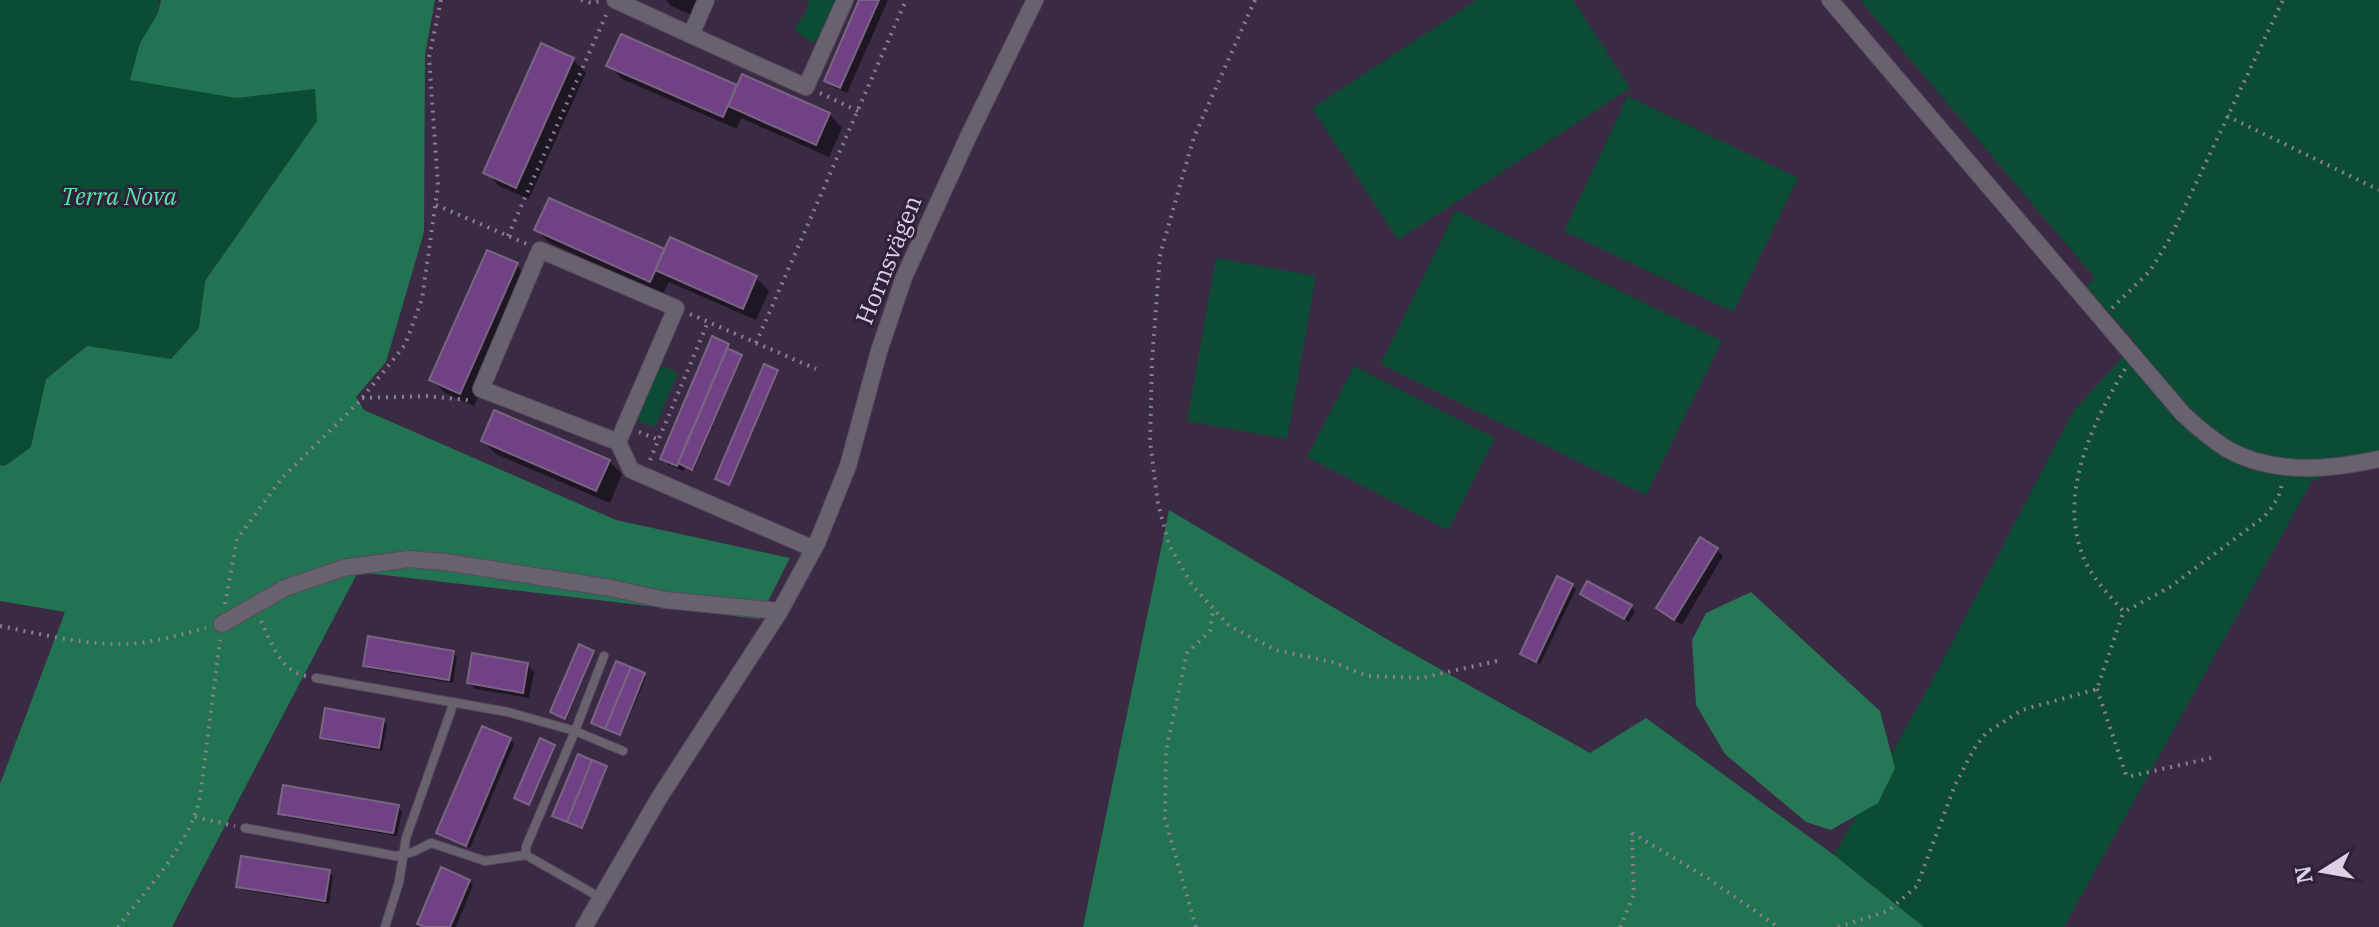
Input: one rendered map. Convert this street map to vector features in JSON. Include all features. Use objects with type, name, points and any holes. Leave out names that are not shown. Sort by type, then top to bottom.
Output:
[{"type":"street","points":[[691,35],[706,0]]},
{"type":"street","points":[[610,7],[691,35],[806,87],[845,0]]},
{"type":"street","name":"Hornsvägen","points":[[584,927],[659,798],[780,611],[814,549],[848,466],[879,351],[904,277],[1035,0]]},
{"type":"street","points":[[1830,0],[2183,414],[2207,436],[2251,459],[2284,467],[2348,466],[2379,459]]},
{"type":"street","points":[[618,442],[676,308],[540,250],[481,389],[618,442],[631,470],[814,549]]},
{"type":"street","points":[[222,624],[285,588],[343,568],[408,559],[611,588],[665,600],[780,611]]},
{"type":"lane","points":[[526,855],[526,847],[604,656]]},
{"type":"lane","points":[[316,678],[508,712],[575,731],[623,751]]},
{"type":"lane","points":[[385,927],[399,882],[402,855],[454,702]]},
{"type":"lane","points":[[245,828],[396,856],[431,843],[485,861],[526,855],[601,898]]},
{"type":"path","points":[[118,927],[173,856],[195,817],[237,539],[282,478],[362,398],[405,345],[422,299],[438,186],[429,57],[441,0]]},
{"type":"path","points":[[581,0],[591,3],[608,0]]},
{"type":"path","points":[[756,343],[906,0]]},
{"type":"path","points":[[1255,0],[1190,151],[1160,255],[1150,441],[1158,504],[1169,545],[1192,585],[1229,626],[1276,650],[1332,662],[1368,676],[1421,678],[1497,661]]},
{"type":"path","points":[[2102,319],[2150,271],[2169,240],[2283,0]]},
{"type":"path","points":[[508,236],[610,7]]},
{"type":"path","points":[[806,87],[858,111]]},
{"type":"path","points":[[2227,116],[2379,190]]},
{"type":"path","points":[[435,205],[540,250]]},
{"type":"path","points":[[676,308],[816,369]]},
{"type":"path","points":[[644,476],[708,322]]},
{"type":"path","points":[[2124,612],[2095,579],[2086,563],[2076,530],[2075,506],[2077,481],[2096,421],[2133,355]]},
{"type":"path","points":[[362,398],[426,396],[468,401],[476,398],[481,389]]},
{"type":"path","points":[[2211,758],[2126,775],[2097,689],[2124,612],[2170,587],[2264,517],[2282,489],[2284,467]]},
{"type":"path","points":[[253,606],[279,658],[295,673],[316,678]]},
{"type":"path","points":[[1196,927],[1165,819],[1166,751],[1187,653],[1210,631],[1213,609]]},
{"type":"path","points":[[0,626],[71,640],[127,644],[160,640],[222,624]]},
{"type":"path","points":[[1838,927],[1888,911],[1917,886],[1955,785],[1986,733],[2022,710],[2097,689]]},
{"type":"path","points":[[195,817],[245,828]]},
{"type":"path","points":[[1620,927],[1634,894],[1632,833],[1709,879],[1778,927]]},
{"type":"green space","name":"Terra Nova","points":[[0,0],[159,0],[158,13],[140,43],[236,98],[316,89],[317,121],[205,281],[199,328],[171,359],[86,346],[46,379],[31,447],[5,466],[0,465]]},
{"type":"green space","points":[[809,0],[835,0],[825,30],[812,43],[794,29],[807,10]]},
{"type":"green space","points":[[1477,0],[1573,0],[1630,88],[1398,240],[1312,108]]},
{"type":"green space","points":[[1860,0],[2379,0],[2379,453],[2312,481],[2064,927],[1924,927],[1834,855],[1923,698],[2074,410],[2136,343],[2086,287],[2095,278]]},
{"type":"green space","points":[[1628,96],[1798,178],[1733,312],[1564,231]]},
{"type":"green space","points":[[1456,210],[1722,341],[1646,495],[1381,364]]},
{"type":"green space","points":[[1216,258],[1316,276],[1287,439],[1187,421]]},
{"type":"green space","points":[[659,365],[678,373],[655,427],[636,420]]},
{"type":"green space","points":[[1354,366],[1495,438],[1448,530],[1307,457]]},
{"type":"shaded area","points":[[161,0],[435,0],[425,55],[424,232],[386,362],[356,397],[364,410],[616,520],[790,558],[759,619],[358,572],[172,927],[0,927],[0,784],[65,612],[0,601],[0,465],[5,466],[31,447],[46,379],[87,346],[171,359],[199,328],[205,281],[317,121],[315,89],[236,98],[130,80],[140,43],[158,13]]},
{"type":"shaded area","points":[[1169,510],[1390,641],[1590,753],[1646,718],[1834,855],[1924,927],[1083,927]]},
{"type":"shaded area","points":[[1751,592],[1880,711],[1895,768],[1878,803],[1831,830],[1806,822],[1725,754],[1696,705],[1692,640],[1706,613]]},
{"type":"building","points":[[859,0],[879,0],[840,88],[824,81]]},
{"type":"building","points":[[621,34],[737,85],[723,117],[606,66]]},
{"type":"building","points":[[541,43],[574,58],[516,188],[483,173]]},
{"type":"building","points":[[742,74],[830,113],[816,145],[728,106]]},
{"type":"building","points":[[549,198],[665,249],[650,282],[534,230]]},
{"type":"building","points":[[670,237],[757,276],[743,309],[655,270]]},
{"type":"building","points":[[487,250],[518,263],[460,394],[429,380]]},
{"type":"building","points":[[712,336],[729,344],[677,466],[660,459]]},
{"type":"building","points":[[727,348],[742,355],[692,470],[678,463]]},
{"type":"building","points":[[764,364],[778,370],[729,485],[715,479]]},
{"type":"building","points":[[494,410],[610,460],[596,491],[481,441]]},
{"type":"building","points":[[1700,537],[1718,548],[1674,620],[1656,608]]},
{"type":"building","points":[[1557,576],[1573,584],[1536,662],[1520,654]]},
{"type":"building","points":[[1587,581],[1632,605],[1624,619],[1580,594]]},
{"type":"building","points":[[368,636],[454,651],[449,680],[363,666]]},
{"type":"building","points":[[579,644],[594,651],[565,719],[550,712]]},
{"type":"building","points":[[472,653],[528,663],[523,693],[467,683]]},
{"type":"building","points":[[616,661],[631,667],[605,729],[591,723]]},
{"type":"building","points":[[631,667],[645,673],[620,735],[605,729]]},
{"type":"building","points":[[325,708],[384,719],[379,748],[320,738]]},
{"type":"building","points":[[482,726],[511,738],[466,846],[436,833]]},
{"type":"building","points":[[540,738],[555,745],[529,805],[514,798]]},
{"type":"building","points":[[578,754],[592,760],[567,822],[552,816]]},
{"type":"building","points":[[592,760],[607,766],[582,828],[567,822]]},
{"type":"building","points":[[283,785],[399,805],[393,833],[278,814]]},
{"type":"building","points":[[241,856],[330,870],[325,901],[236,887]]},
{"type":"building","points":[[441,867],[470,880],[450,927],[425,927],[417,924]]}]
